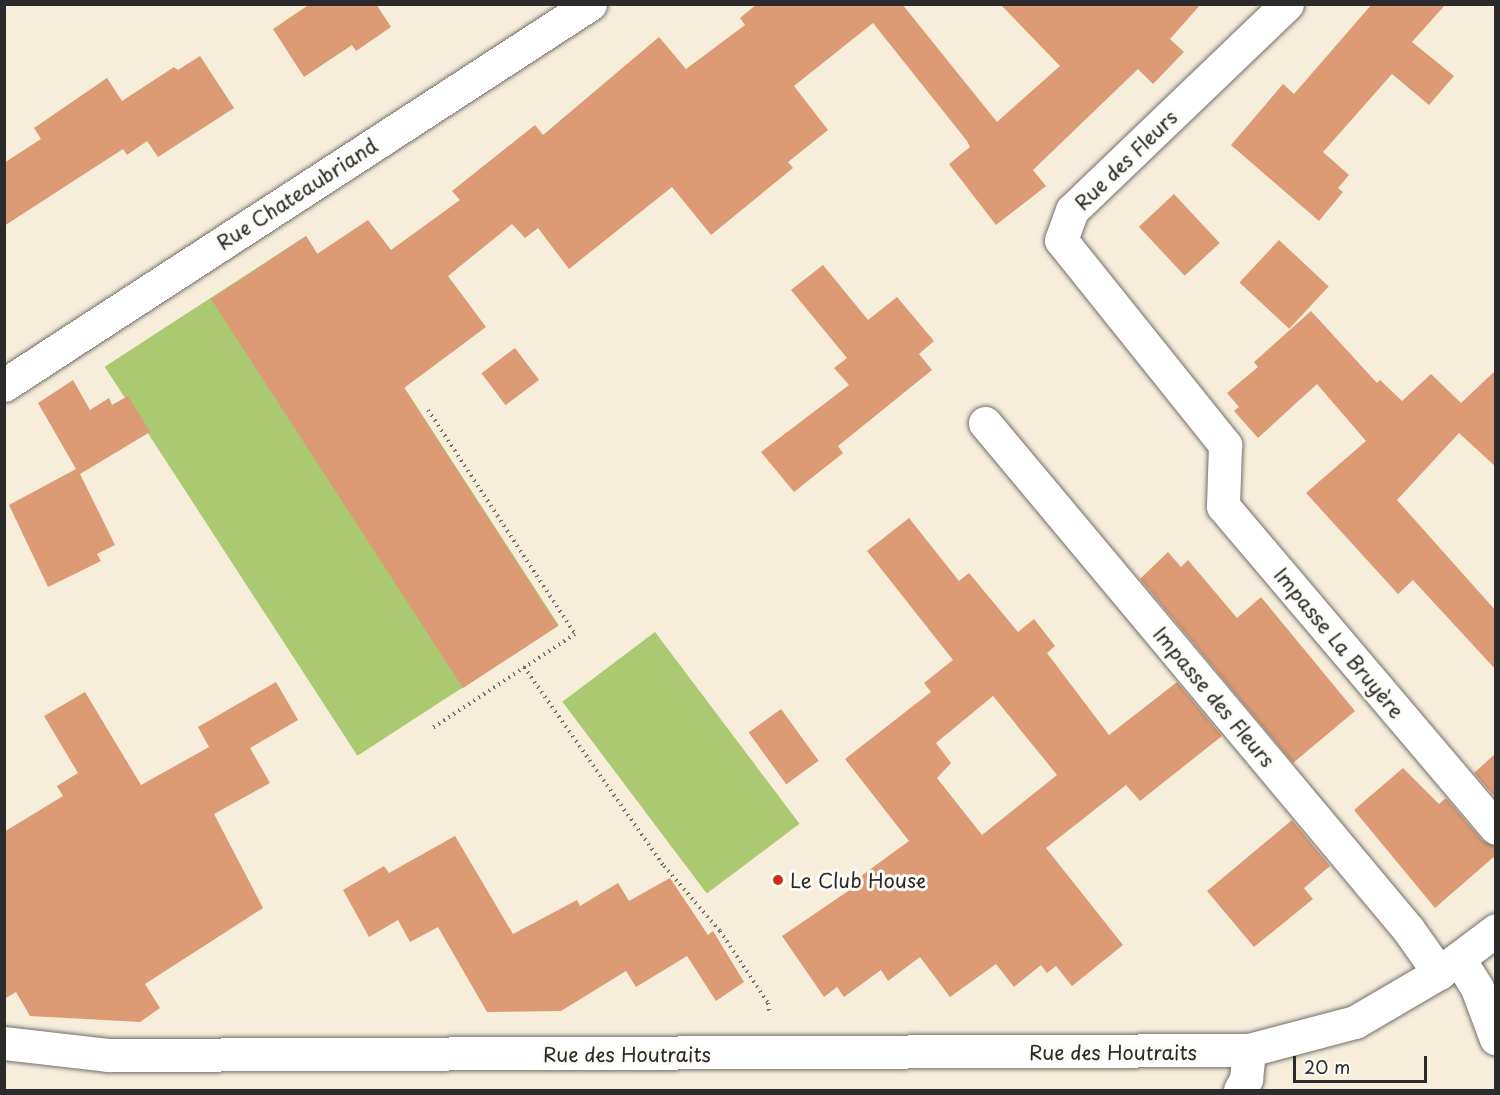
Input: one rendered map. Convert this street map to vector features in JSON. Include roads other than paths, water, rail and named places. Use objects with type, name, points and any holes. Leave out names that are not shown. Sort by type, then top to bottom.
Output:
[{"type":"street","name":"Rue Chateaubriand","points":[[4,385],[590,4]]},
{"type":"street","name":"Rue des Fleurs","points":[[1224,444],[1061,240],[1072,210],[1287,4]]},
{"type":"street","name":"Impasse des Fleurs","points":[[985,423],[1408,929],[1477,988],[1496,1039]]},
{"type":"street","name":"Impasse La Bruyère","points":[[1224,444],[1223,506],[1496,828]]},
{"type":"street","name":"Rue des Houtraits","points":[[4,1043],[108,1055],[1250,1050],[1355,1022],[1449,966],[1496,930]]},
{"type":"street","points":[[1240,1090],[1246,1078],[1250,1050]]},
{"type":"place","name":"Le Club House","points":[[778,880]]}]
